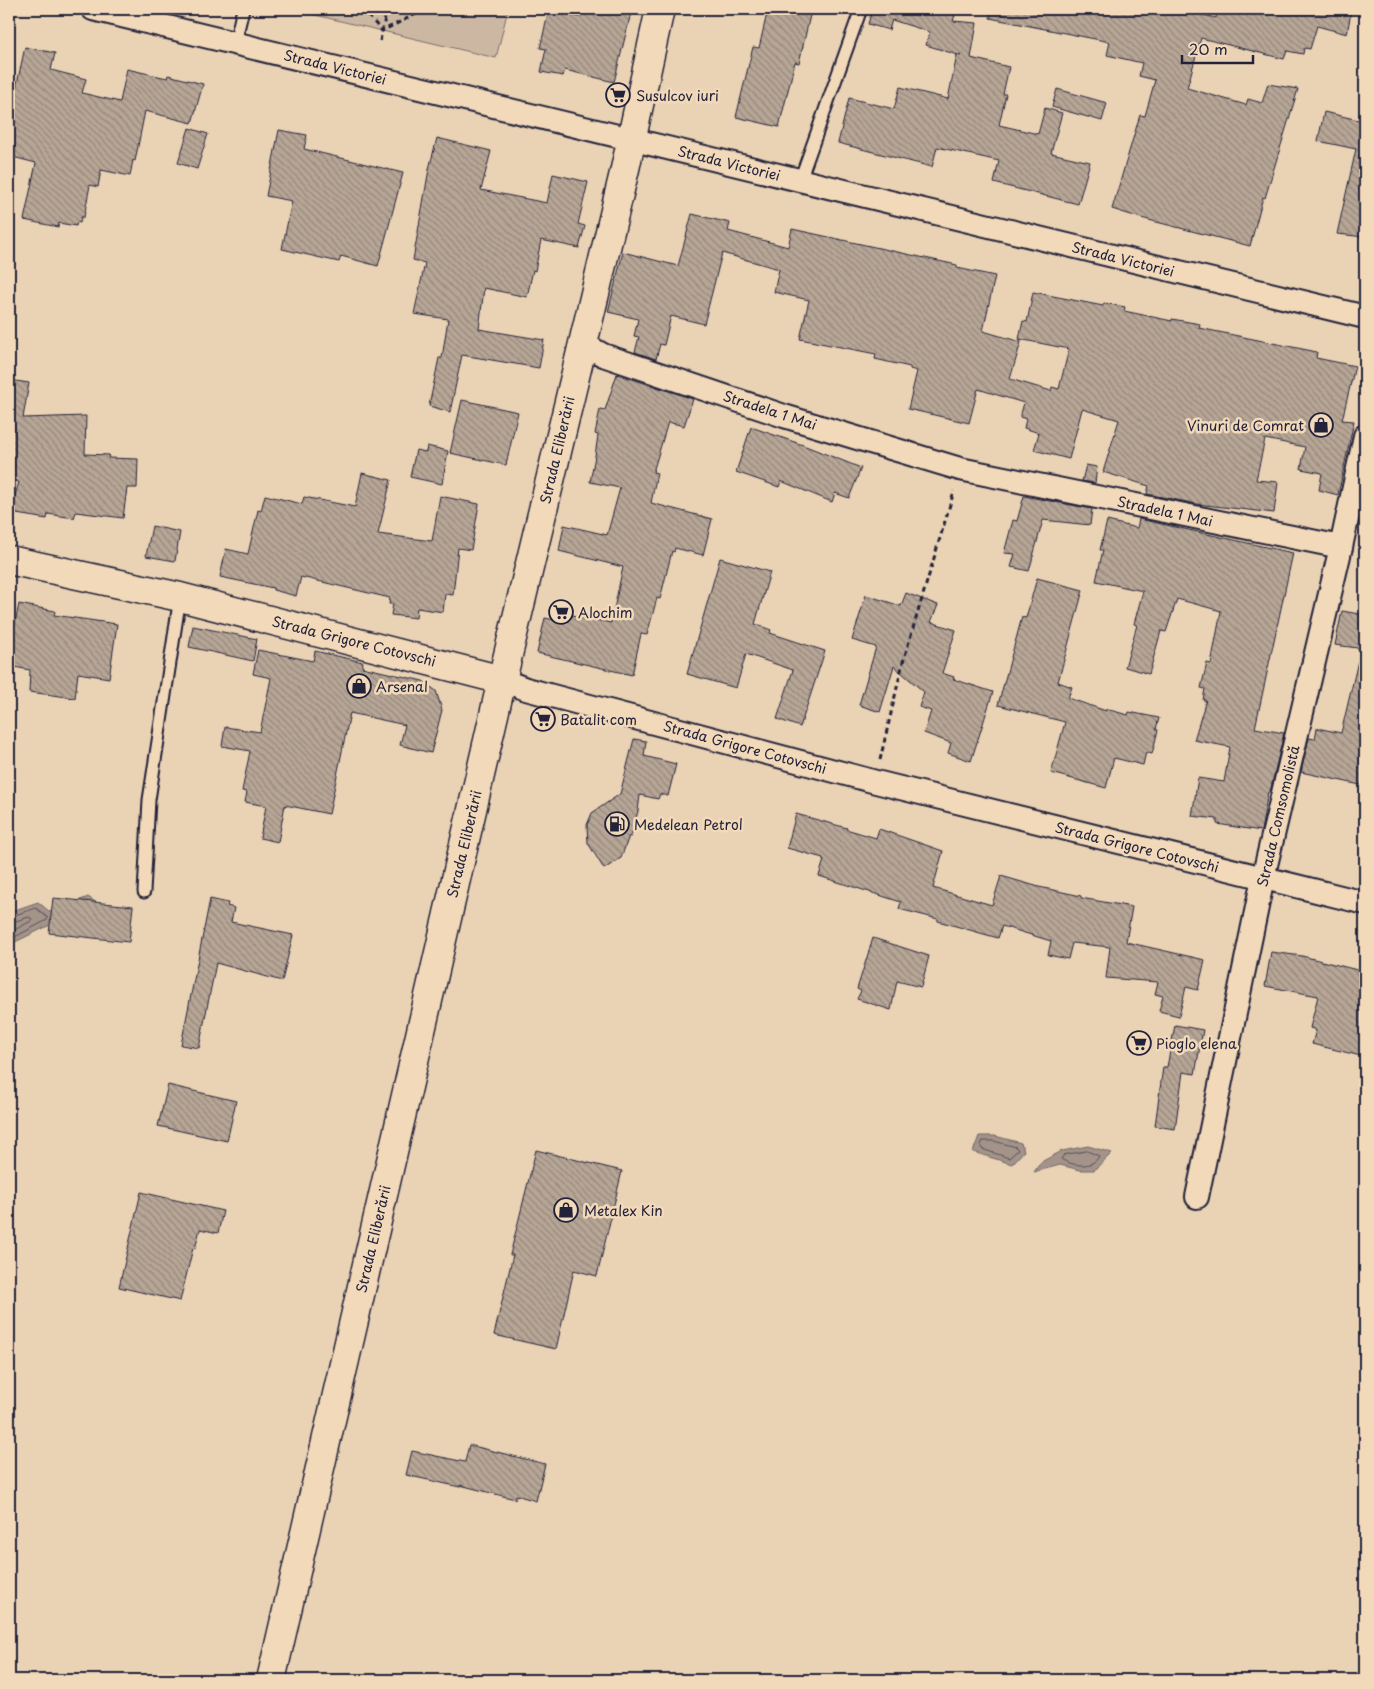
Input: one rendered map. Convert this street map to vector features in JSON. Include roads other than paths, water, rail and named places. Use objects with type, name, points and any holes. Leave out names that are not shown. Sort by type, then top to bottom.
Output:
[{"type":"main road","name":"Strada Eliberării","points":[[271,1680],[502,680],[632,139],[660,9]]},
{"type":"main road","name":"Strada Grigore Cotovschi","points":[[9,560],[180,597],[502,680]]},
{"type":"street","name":"Strada Victoriei","points":[[93,9],[1365,318]]},
{"type":"street","name":"Stradela 1 Mai","points":[[582,343],[603,355],[784,416],[960,469],[1341,547]]},
{"type":"street","name":"Strada Comsomolistă","points":[[1197,1197],[1263,878],[1341,547],[1365,436]]},
{"type":"street","name":"Strada Grigore Cotovschi","points":[[502,680],[526,689],[876,782],[1365,903]]},
{"type":"lane","points":[[234,43],[243,9]]},
{"type":"lane","points":[[800,180],[861,9]]},
{"type":"lane","points":[[144,892],[149,800],[180,597]]},
{"type":"water","points":[[88,897],[100,905],[52,924],[9,945],[9,912],[38,902],[50,912]]},
{"type":"water","points":[[979,1136],[995,1136],[1021,1143],[1024,1151],[1012,1164],[973,1152]]},
{"type":"water","points":[[1088,1146],[1112,1153],[1094,1170],[1080,1170],[1060,1165],[1034,1172],[1041,1162],[1062,1151]]},
{"type":"place","name":"Susulcov iuri","points":[[618,95]]},
{"type":"place","name":"Vinuri de Comrat","points":[[1321,425]]},
{"type":"place","name":"Alochim","points":[[561,612]]},
{"type":"place","name":"Arsenal","points":[[359,686]]},
{"type":"place","name":"Batalit com","points":[[543,719]]},
{"type":"place","name":"Medelean Petrol","points":[[617,824]]},
{"type":"place","name":"Pioglo elena","points":[[1139,1043]]},
{"type":"place","name":"Metalex Kin","points":[[566,1210]]}]
